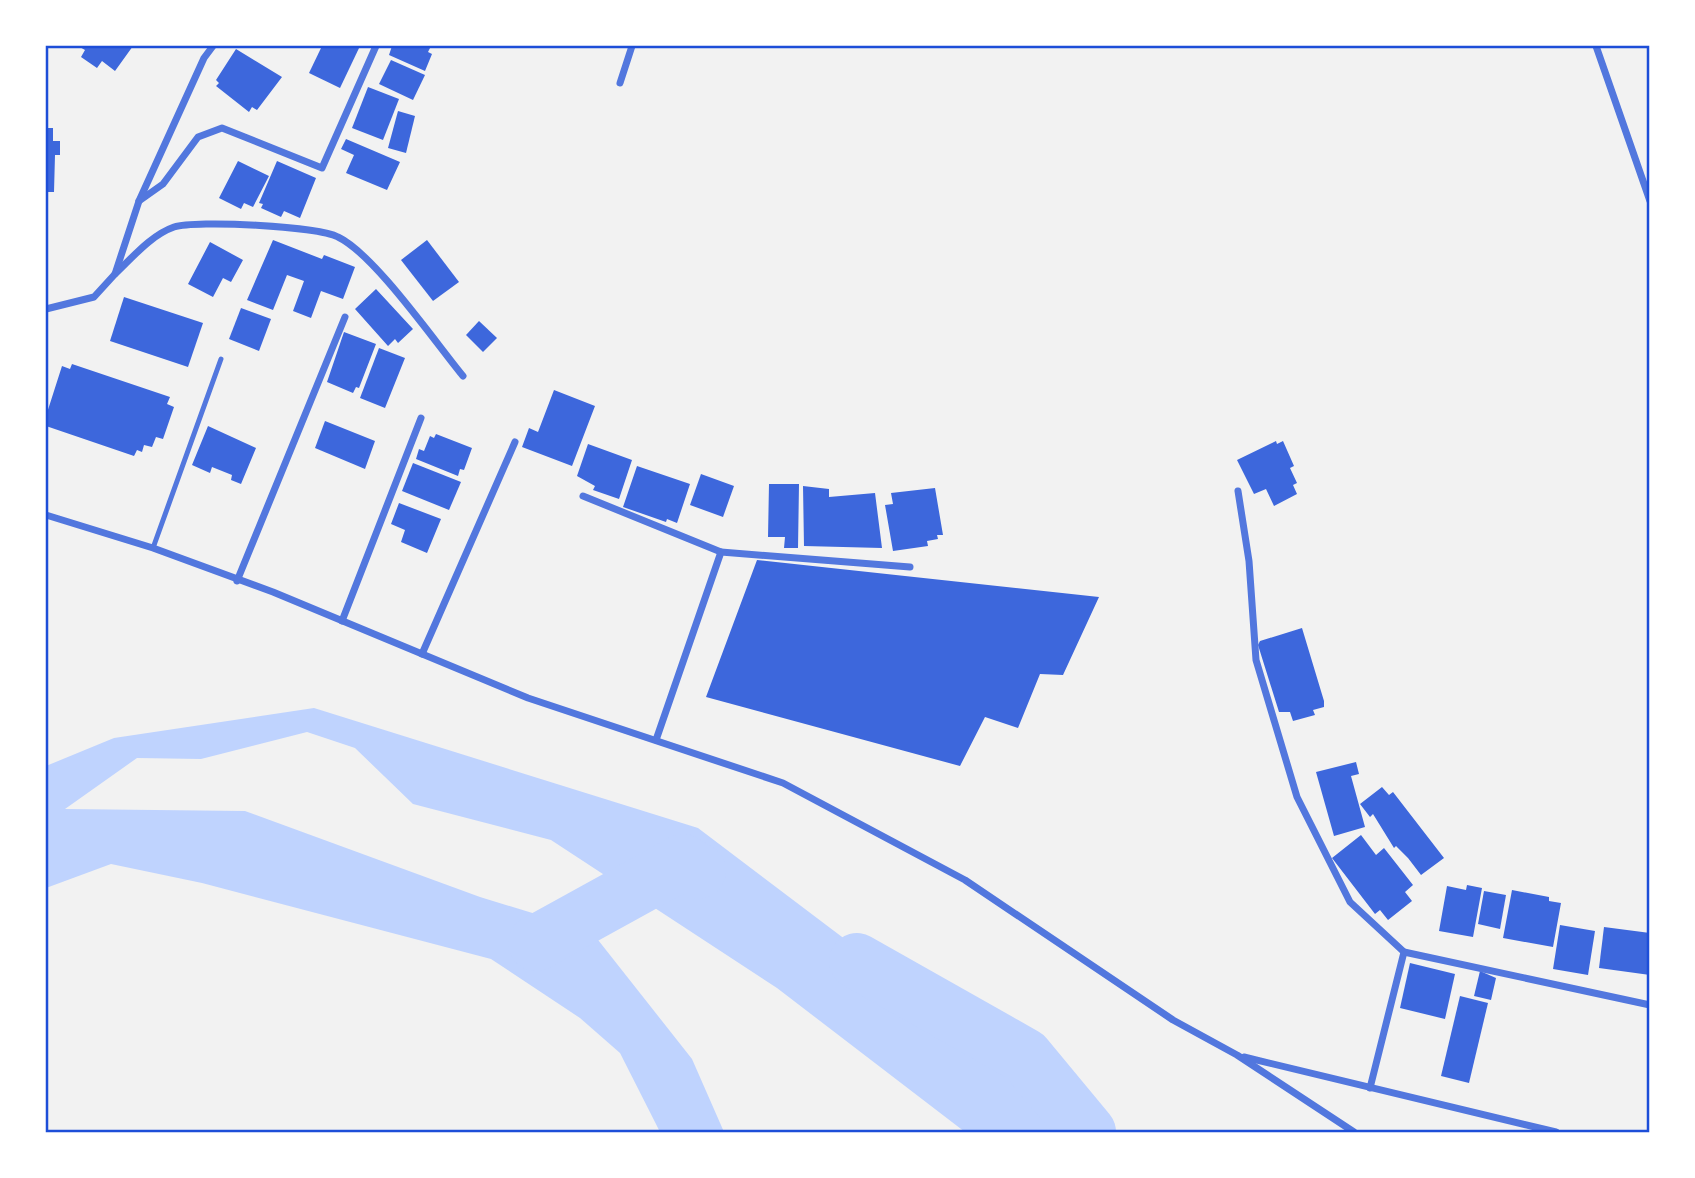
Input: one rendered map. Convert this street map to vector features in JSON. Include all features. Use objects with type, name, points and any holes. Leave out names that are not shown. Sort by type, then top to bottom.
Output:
[{"type":"street","points":[[115,274],[139,201],[204,58],[213,46]]},
{"type":"street","points":[[139,201],[163,184],[198,137],[222,128],[322,167],[376,46]]},
{"type":"street","points":[[620,83],[632,46]]},
{"type":"street","points":[[1597,46],[1650,201]]},
{"type":"street","points":[[46,309],[94,297],[142,248],[172,228],[190,224],[299,228],[338,236],[375,268],[463,376]]},
{"type":"street","points":[[237,582],[345,317]]},
{"type":"street","points":[[342,621],[421,418]]},
{"type":"street","points":[[422,654],[515,442]]},
{"type":"street","points":[[1238,491],[1249,561],[1256,660],[1297,797],[1350,902],[1404,952],[1650,1005]]},
{"type":"street","points":[[583,496],[721,552],[910,567]]},
{"type":"street","points":[[46,515],[153,548],[237,582],[273,592],[528,698],[783,783],[965,880],[1173,1020],[1237,1055],[1354,1132]]},
{"type":"street","points":[[656,740],[721,552]]},
{"type":"street","points":[[1370,1088],[1404,952]]},
{"type":"street","points":[[1237,1055],[1556,1132]]},
{"type":"lane","points":[[153,548],[221,359]]},
{"type":"water","points":[[314,708],[698,828],[1100,1132],[965,1132],[777,988],[551,840],[413,804],[355,748],[307,732],[201,759],[137,758],[65,809],[245,811],[480,897],[591,931],[692,1059],[724,1132],[660,1132],[620,1053],[580,1018],[491,959],[202,883],[111,864],[46,888],[46,766],[114,738]]},
{"type":"building","points":[[78,46],[133,46],[115,71],[102,61],[97,68],[81,57],[85,50]]},
{"type":"building","points":[[322,46],[360,46],[340,88],[309,73]]},
{"type":"building","points":[[392,46],[430,48],[428,52],[432,54],[425,71],[389,55]]},
{"type":"building","points":[[236,49],[282,77],[257,110],[252,107],[249,112],[216,86],[219,83],[216,80]]},
{"type":"building","points":[[391,60],[425,75],[413,100],[379,84]]},
{"type":"building","points":[[368,87],[399,99],[383,140],[352,128]]},
{"type":"building","points":[[398,111],[415,116],[406,153],[388,148]]},
{"type":"building","points":[[46,128],[53,128],[53,141],[60,141],[60,155],[55,155],[54,192],[46,192]]},
{"type":"building","points":[[346,139],[400,162],[387,190],[346,173],[354,155],[341,149]]},
{"type":"building","points":[[238,161],[269,176],[253,207],[244,203],[241,209],[219,198]]},
{"type":"building","points":[[277,161],[316,178],[300,218],[284,211],[281,217],[261,208],[263,204],[259,203]]},
{"type":"building","points":[[273,240],[322,259],[324,255],[355,267],[343,299],[321,291],[311,318],[293,311],[304,281],[287,275],[273,310],[247,300]]},
{"type":"building","points":[[427,240],[459,282],[433,301],[401,260]]},
{"type":"building","points":[[210,242],[243,260],[231,282],[223,278],[213,297],[188,284]]},
{"type":"building","points":[[376,289],[413,329],[398,343],[395,339],[388,346],[355,309]]},
{"type":"building","points":[[124,297],[203,323],[188,367],[110,341]]},
{"type":"building","points":[[241,308],[271,319],[259,351],[229,339]]},
{"type":"building","points":[[479,321],[497,338],[483,352],[466,335]]},
{"type":"building","points":[[344,332],[376,344],[359,388],[356,387],[353,393],[327,382]]},
{"type":"building","points":[[379,348],[405,358],[385,408],[360,398]]},
{"type":"building","points":[[72,364],[170,397],[167,404],[174,407],[163,439],[156,437],[152,447],[144,445],[142,452],[137,450],[134,456],[46,426],[46,416],[62,366],[70,369]]},
{"type":"building","points":[[554,390],[595,406],[572,466],[522,447],[529,428],[538,432]]},
{"type":"building","points":[[325,421],[375,441],[365,469],[315,448]]},
{"type":"building","points":[[208,426],[256,448],[241,484],[231,480],[232,475],[212,467],[210,473],[192,465]]},
{"type":"building","points":[[436,434],[472,448],[464,470],[460,469],[458,476],[416,459],[419,449],[424,451],[430,436],[434,438]]},
{"type":"building","points":[[1276,441],[1277,444],[1283,441],[1294,466],[1290,468],[1297,483],[1293,485],[1297,494],[1274,506],[1266,489],[1254,494],[1237,460]]},
{"type":"building","points":[[588,444],[632,460],[619,499],[593,490],[595,486],[577,476]]},
{"type":"building","points":[[413,463],[461,482],[449,510],[402,491]]},
{"type":"building","points":[[637,466],[690,484],[677,523],[667,519],[666,522],[623,507]]},
{"type":"building","points":[[701,474],[734,486],[723,517],[690,505]]},
{"type":"building","points":[[769,484],[799,484],[798,548],[784,548],[785,537],[768,537]]},
{"type":"building","points":[[803,486],[829,489],[829,497],[875,493],[882,548],[804,546]]},
{"type":"building","points":[[935,488],[943,535],[937,535],[938,539],[927,541],[928,546],[893,551],[885,505],[893,504],[891,493]]},
{"type":"building","points":[[399,503],[441,519],[427,553],[401,542],[405,530],[391,524]]},
{"type":"building","points":[[757,560],[1099,597],[1063,675],[1040,674],[1018,728],[985,717],[960,766],[706,697]]},
{"type":"building","points":[[1302,628],[1324,707],[1313,710],[1315,715],[1293,721],[1290,712],[1279,712],[1258,645],[1260,641]]},
{"type":"building","points":[[1356,762],[1359,774],[1351,776],[1365,827],[1334,836],[1316,772]]},
{"type":"building","points":[[1382,787],[1389,795],[1393,792],[1444,858],[1421,875],[1396,846],[1394,848],[1373,814],[1370,817],[1360,804]]},
{"type":"building","points":[[1361,835],[1376,855],[1384,848],[1413,885],[1405,892],[1412,901],[1388,920],[1380,910],[1375,914],[1332,858]]},
{"type":"building","points":[[1467,885],[1482,888],[1473,937],[1439,931],[1447,886],[1466,890]]},
{"type":"building","points":[[1512,890],[1549,897],[1549,901],[1561,903],[1553,947],[1503,938]]},
{"type":"building","points":[[1484,891],[1506,895],[1500,929],[1478,924]]},
{"type":"building","points":[[1560,925],[1595,931],[1588,975],[1553,969]]},
{"type":"building","points":[[1604,927],[1650,933],[1650,975],[1599,968]]},
{"type":"building","points":[[1410,963],[1455,974],[1445,1019],[1400,1008]]},
{"type":"building","points":[[1480,971],[1496,978],[1491,1000],[1474,996]]},
{"type":"building","points":[[1460,996],[1488,1003],[1469,1083],[1441,1076]]},
{"type":"waterway","points":[[536,943],[683,862],[698,871]]},
{"type":"waterway","points":[[857,961],[1025,1056],[1088,1132]]}]
